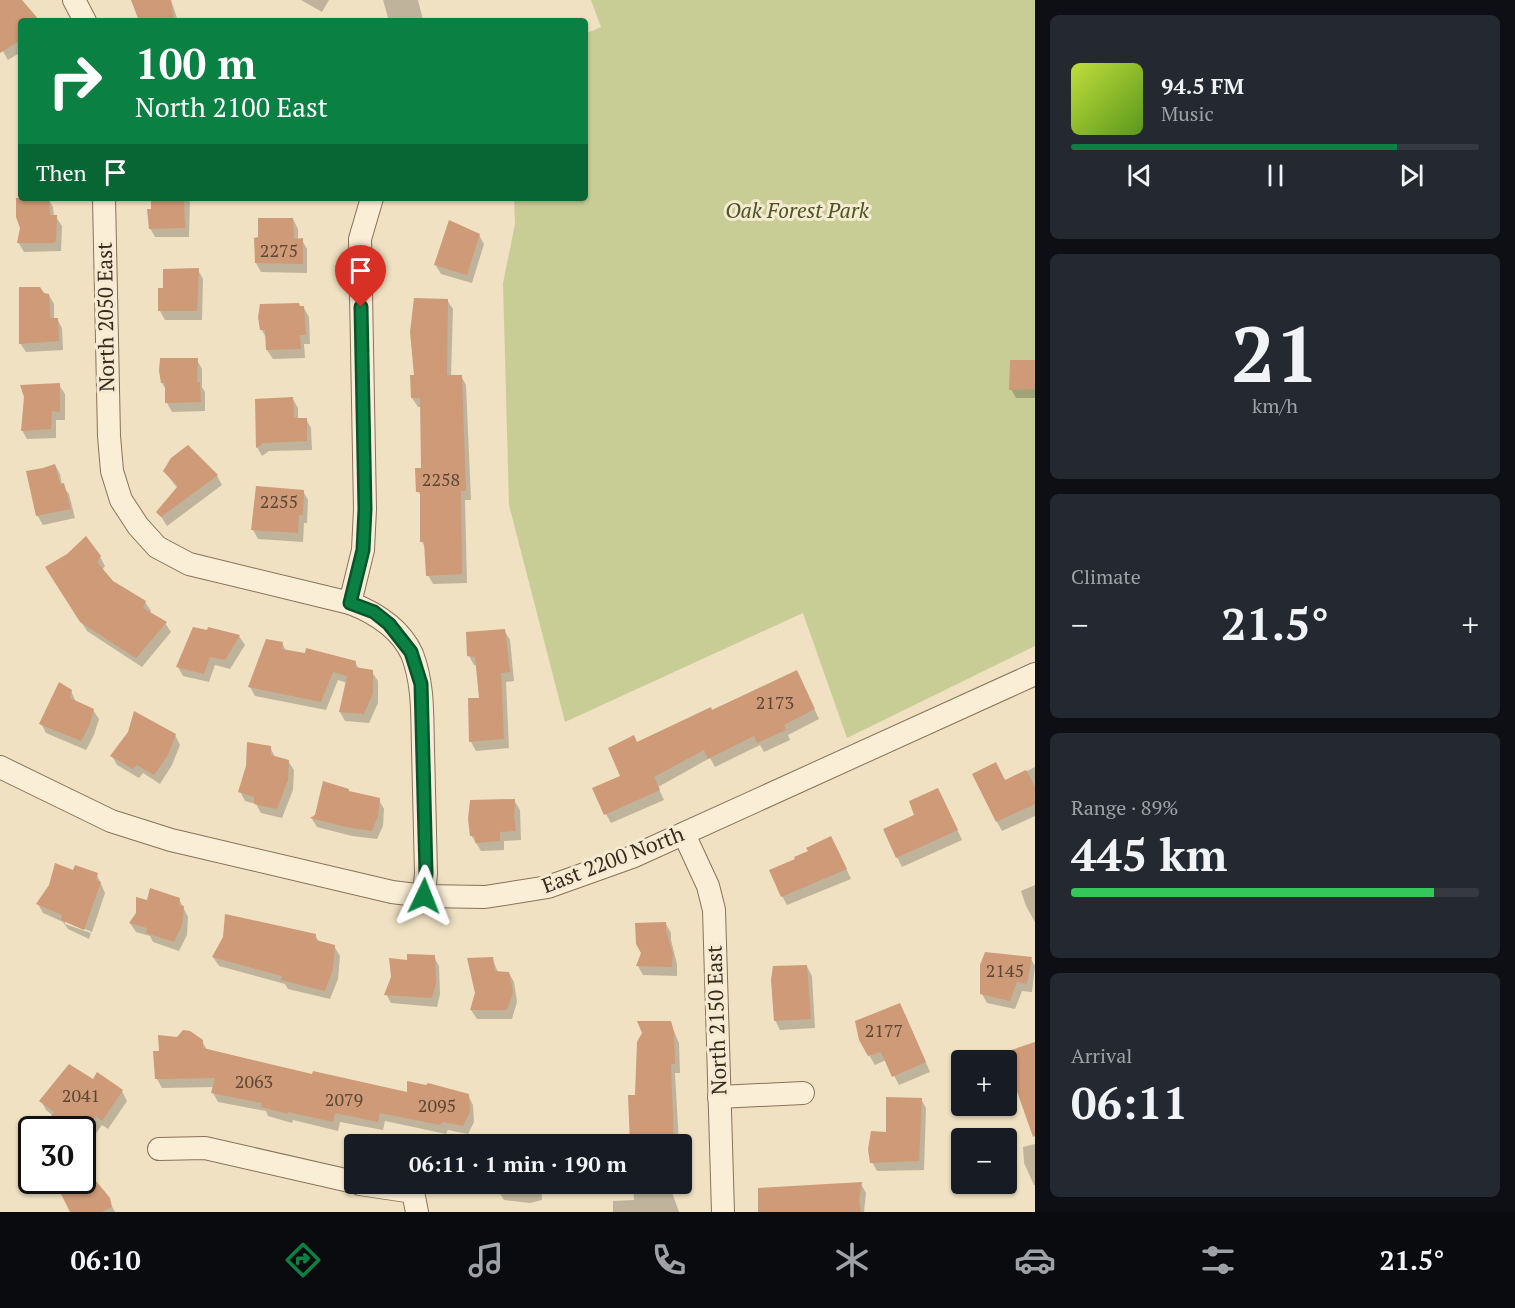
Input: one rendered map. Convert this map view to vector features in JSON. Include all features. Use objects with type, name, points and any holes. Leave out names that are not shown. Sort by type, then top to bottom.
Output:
[{"type":"street","points":[[74,0],[83,18]]},
{"type":"street","name":"North 2050 East","points":[[104,201],[109,436],[112,471],[121,500],[138,526],[158,547],[189,564],[325,596],[374,612],[389,624],[411,652],[421,684],[426,873],[424,896]]},
{"type":"street","points":[[350,603],[363,550],[360,239],[371,201]]},
{"type":"street","name":"East 2200 North","points":[[0,767],[111,821],[171,840],[392,892],[424,896],[485,897],[548,887],[632,857],[1035,674]]},
{"type":"street","name":"North 2150 East","points":[[684,834],[708,885],[714,910],[723,1212]]},
{"type":"street","points":[[719,1097],[803,1093]]},
{"type":"street","points":[[159,1149],[205,1148],[344,1180]]},
{"type":"street","points":[[391,1194],[415,1202]]},
{"type":"green space","name":"Oak Forest Park","points":[[591,0],[1035,0],[1035,646],[847,738],[803,613],[565,722],[509,505],[503,283],[515,224],[514,201],[588,201],[588,33],[601,27]]},
{"type":"building","points":[[0,0],[22,0],[37,18],[18,18],[18,42],[0,53]]},
{"type":"building","points":[[131,0],[171,0],[174,18],[138,18]]},
{"type":"building","points":[[16,198],[18,201],[49,201],[50,215],[57,215],[56,241],[54,243],[17,243],[20,228],[16,217]]},
{"type":"building","points":[[151,201],[184,201],[185,228],[149,229],[147,209],[151,209]]},
{"type":"building","points":[[258,218],[293,218],[294,239],[303,238],[303,264],[255,263],[254,238],[258,237]]},
{"type":"building","points":[[449,220],[480,234],[467,275],[434,265]]},
{"type":"building","points":[[199,268],[197,311],[158,311],[158,288],[163,288],[163,269]]},
{"type":"building","points":[[19,287],[40,287],[44,293],[49,294],[50,318],[58,318],[59,341],[19,344]]},
{"type":"building","points":[[414,298],[448,299],[447,375],[462,375],[466,491],[461,491],[462,574],[426,576],[424,542],[420,542],[420,492],[416,492],[415,468],[421,468],[420,398],[411,398],[410,375],[414,375],[410,332]]},
{"type":"building","points":[[299,303],[300,306],[304,306],[306,335],[300,335],[301,349],[266,350],[265,330],[260,330],[258,317],[260,304]]},
{"type":"building","points":[[160,358],[198,358],[197,382],[200,382],[201,402],[165,403],[165,383],[161,383],[159,371]]},
{"type":"building","points":[[1010,360],[1035,360],[1035,389],[1009,390]]},
{"type":"building","points":[[60,383],[60,412],[52,411],[51,429],[21,431],[24,397],[20,385]]},
{"type":"building","points":[[293,397],[294,418],[307,418],[307,441],[263,443],[256,448],[255,399]]},
{"type":"building","points":[[188,445],[218,475],[161,517],[156,512],[178,486],[163,471],[171,458]]},
{"type":"building","points":[[55,464],[60,484],[64,483],[71,509],[36,516],[26,471]]},
{"type":"building","points":[[256,486],[304,490],[303,515],[299,515],[298,533],[251,530]]},
{"type":"building","points":[[86,536],[101,556],[97,562],[113,581],[146,601],[143,608],[167,622],[136,658],[80,622],[45,567],[67,554]]},
{"type":"building","points":[[193,627],[207,630],[208,627],[240,635],[225,660],[210,657],[204,674],[176,667]]},
{"type":"building","points":[[505,629],[510,672],[501,673],[504,739],[469,742],[468,698],[479,698],[475,657],[467,656],[466,632]]},
{"type":"building","points":[[266,639],[283,642],[282,649],[305,653],[306,648],[356,661],[355,667],[373,670],[373,693],[364,714],[339,712],[347,676],[333,672],[321,702],[248,687]]},
{"type":"building","points":[[797,670],[815,709],[784,725],[786,730],[757,743],[754,736],[708,759],[704,750],[654,777],[660,790],[604,815],[592,788],[620,776],[608,748],[634,735],[637,742]]},
{"type":"building","points":[[59,682],[72,690],[70,698],[94,709],[81,741],[39,724]]},
{"type":"building","points":[[134,711],[176,734],[168,755],[154,775],[137,765],[133,769],[110,756],[128,732]]},
{"type":"building","points":[[247,742],[271,746],[271,755],[289,760],[288,780],[277,809],[254,804],[254,797],[238,792],[246,766]]},
{"type":"building","points":[[996,762],[1005,780],[1026,770],[1035,787],[1035,804],[996,822],[972,774]]},
{"type":"building","points":[[323,781],[349,789],[349,791],[380,798],[378,816],[372,831],[310,818],[315,815]]},
{"type":"building","points":[[938,788],[958,830],[896,858],[883,829],[914,815],[909,801]]},
{"type":"building","points":[[515,799],[516,831],[500,832],[500,841],[475,843],[475,836],[470,836],[468,819],[470,800]]},
{"type":"building","points":[[831,836],[847,869],[781,897],[769,870],[795,859],[794,857],[808,851],[806,848]]},
{"type":"building","points":[[55,863],[73,870],[75,865],[98,873],[96,880],[101,882],[84,930],[61,920],[62,915],[36,904],[49,885]]},
{"type":"building","points":[[150,888],[180,898],[179,905],[184,906],[182,925],[174,942],[146,933],[147,928],[129,923],[136,913],[136,897],[147,900]]},
{"type":"building","points":[[225,914],[316,934],[316,940],[335,945],[333,969],[325,991],[281,980],[282,976],[212,957],[223,937]]},
{"type":"building","points":[[666,922],[673,954],[672,967],[636,966],[641,953],[636,944],[635,923]]},
{"type":"building","points":[[985,952],[1032,957],[1027,984],[1017,982],[1010,1001],[980,994],[980,965]]},
{"type":"building","points":[[407,954],[435,955],[436,984],[432,998],[384,995],[391,977],[389,958],[407,960]]},
{"type":"building","points":[[493,957],[495,971],[509,972],[513,992],[507,1010],[470,1010],[475,993],[467,958]]},
{"type":"building","points":[[807,965],[811,1019],[774,1021],[771,980],[773,966]]},
{"type":"building","points":[[900,1003],[926,1062],[892,1077],[881,1052],[868,1056],[859,1040],[855,1021]]},
{"type":"building","points":[[637,1021],[671,1021],[674,1032],[675,1064],[671,1064],[674,1134],[630,1134],[628,1095],[635,1095],[637,1042],[642,1033]]},
{"type":"building","points":[[183,1030],[190,1031],[203,1040],[203,1048],[312,1074],[313,1071],[407,1092],[407,1081],[426,1085],[428,1083],[469,1094],[470,1112],[463,1126],[443,1122],[440,1125],[380,1113],[378,1122],[335,1113],[333,1122],[288,1112],[288,1114],[261,1107],[262,1103],[211,1093],[215,1078],[155,1079],[153,1051],[159,1051],[158,1035],[177,1037]]},
{"type":"building","points":[[1035,1042],[1035,1136],[1033,1137],[1017,1091],[1017,1050],[1011,1050]]},
{"type":"building","points":[[69,1064],[93,1079],[97,1072],[123,1090],[102,1121],[96,1116],[51,1116],[54,1112],[39,1101]]},
{"type":"building","points":[[886,1097],[922,1098],[919,1161],[870,1163],[868,1149],[871,1131],[886,1132]]},
{"type":"building","points":[[96,1181],[110,1198],[112,1207],[102,1212],[70,1212],[61,1194],[96,1194]]},
{"type":"building","points":[[862,1182],[859,1200],[861,1212],[758,1212],[758,1188]]},
{"type":"route","points":[[361,307],[365,509],[363,550],[350,603],[374,612],[389,624],[411,652],[421,684],[426,873],[424,896]]}]
